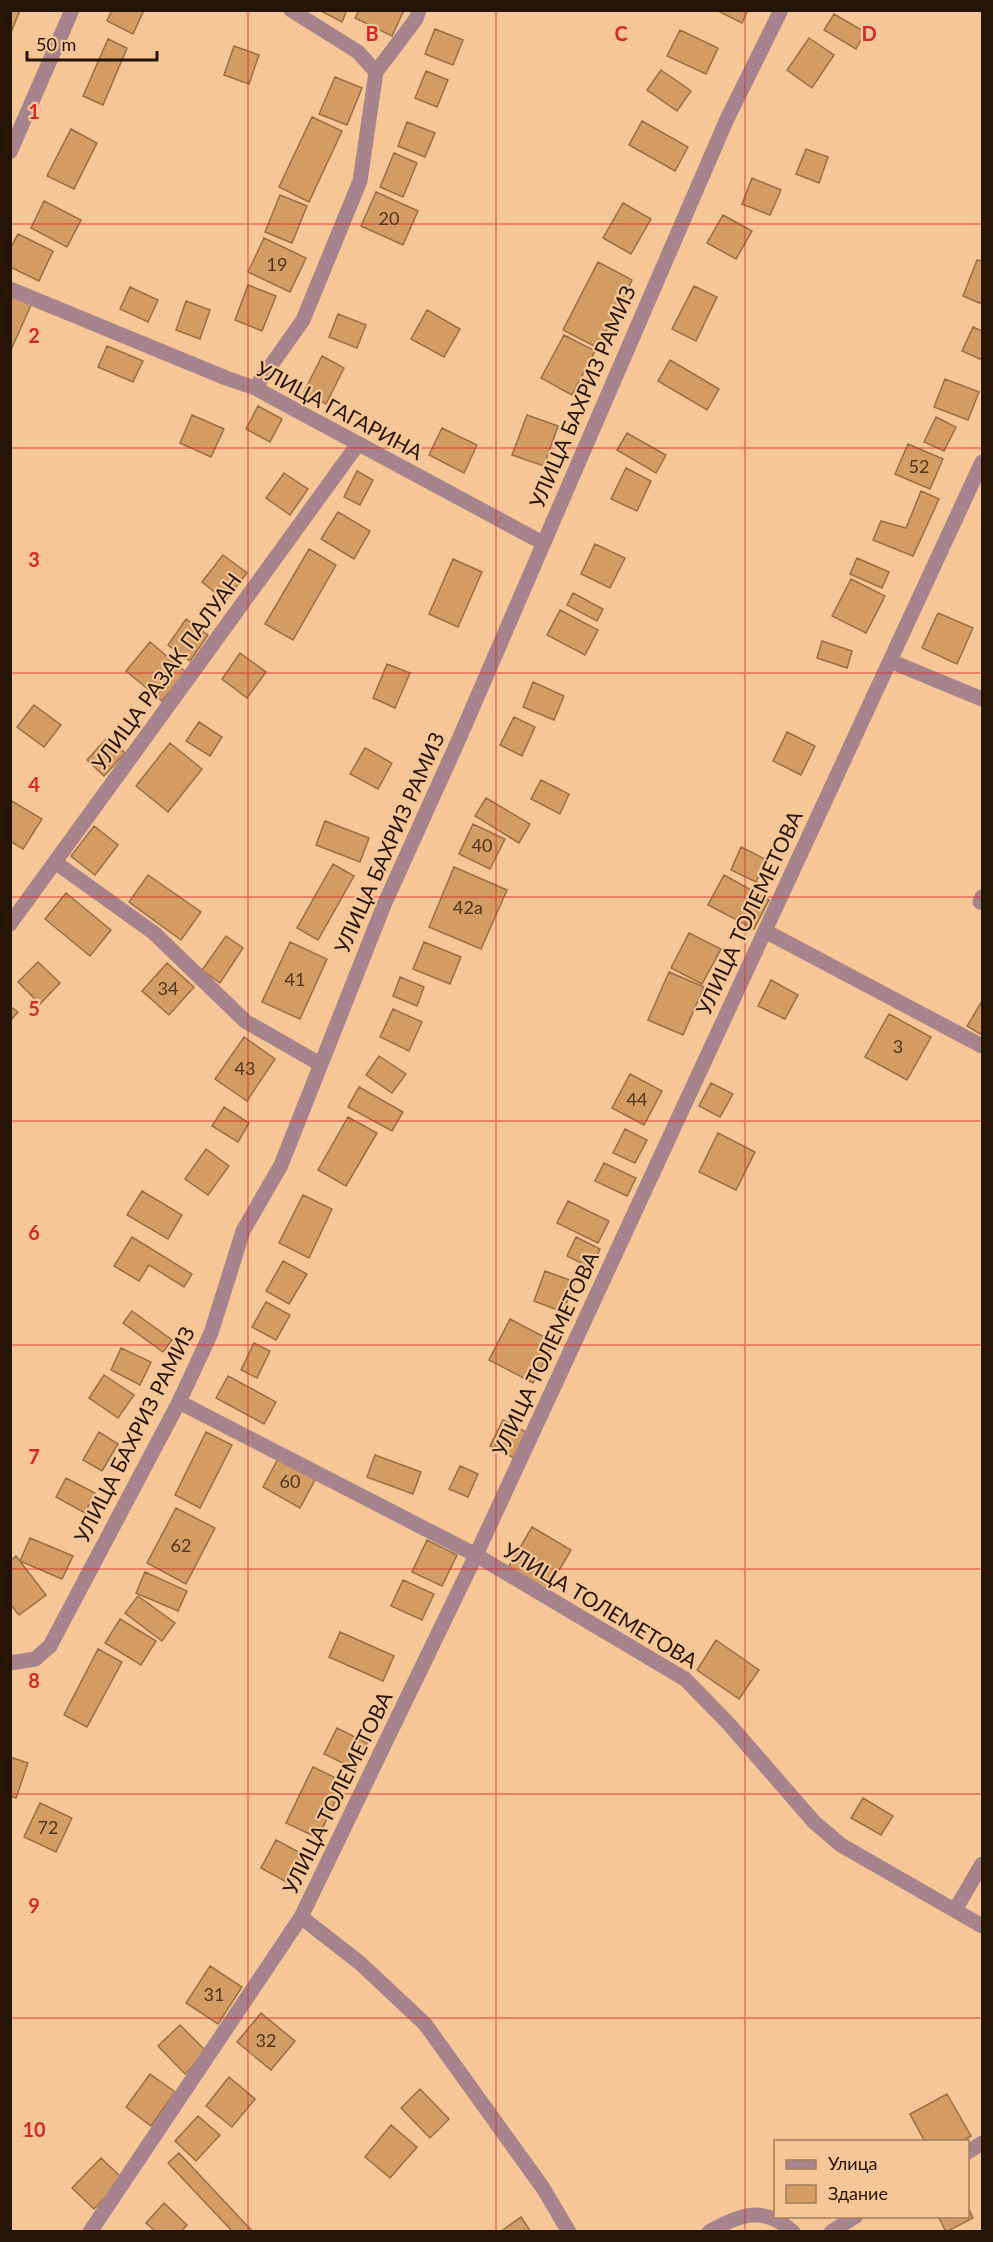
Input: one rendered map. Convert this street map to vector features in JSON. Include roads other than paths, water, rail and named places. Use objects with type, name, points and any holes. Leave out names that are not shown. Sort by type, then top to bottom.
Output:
[{"type":"street","points":[[10,152],[72,10]]},
{"type":"street","points":[[291,10],[358,52],[376,72]]},
{"type":"street","points":[[255,388],[303,320],[360,180],[376,72],[416,19],[419,10]]},
{"type":"street","name":"УЛИЦА БАХРИЗ РАМИЗ","points":[[10,1663],[35,1659],[50,1646],[180,1402],[211,1333],[243,1231],[281,1165],[384,905],[459,739],[727,118],[781,10]]},
{"type":"street","name":"УЛИЦА ГАГАРИНА","points":[[10,289],[255,388],[543,543]]},
{"type":"street","name":"УЛИЦА РАЗАК ПАЛУАН","points":[[10,924],[358,444]]},
{"type":"street","name":"УЛИЦА ТОЛЕМЕТОВА","points":[[90,2232],[301,1917],[476,1555],[982,462]]},
{"type":"street","points":[[890,661],[982,699]]},
{"type":"street","points":[[55,862],[154,933],[245,1021],[320,1064]]},
{"type":"street","points":[[765,931],[982,1046]]},
{"type":"street","name":"УЛИЦА ТОЛЕМЕТОВА","points":[[180,1402],[476,1555],[685,1679],[728,1723],[814,1822],[841,1845],[982,1926]]},
{"type":"street","points":[[955,1910],[982,1864]]},
{"type":"street","points":[[301,1917],[360,1962],[425,2025],[543,2188],[569,2232]]},
{"type":"street","points":[[969,2151],[982,2143]]},
{"type":"street","points":[[709,2232],[728,2221],[757,2213],[783,2222],[793,2232]]},
{"type":"street","points":[[831,2232],[854,2218]]}]
